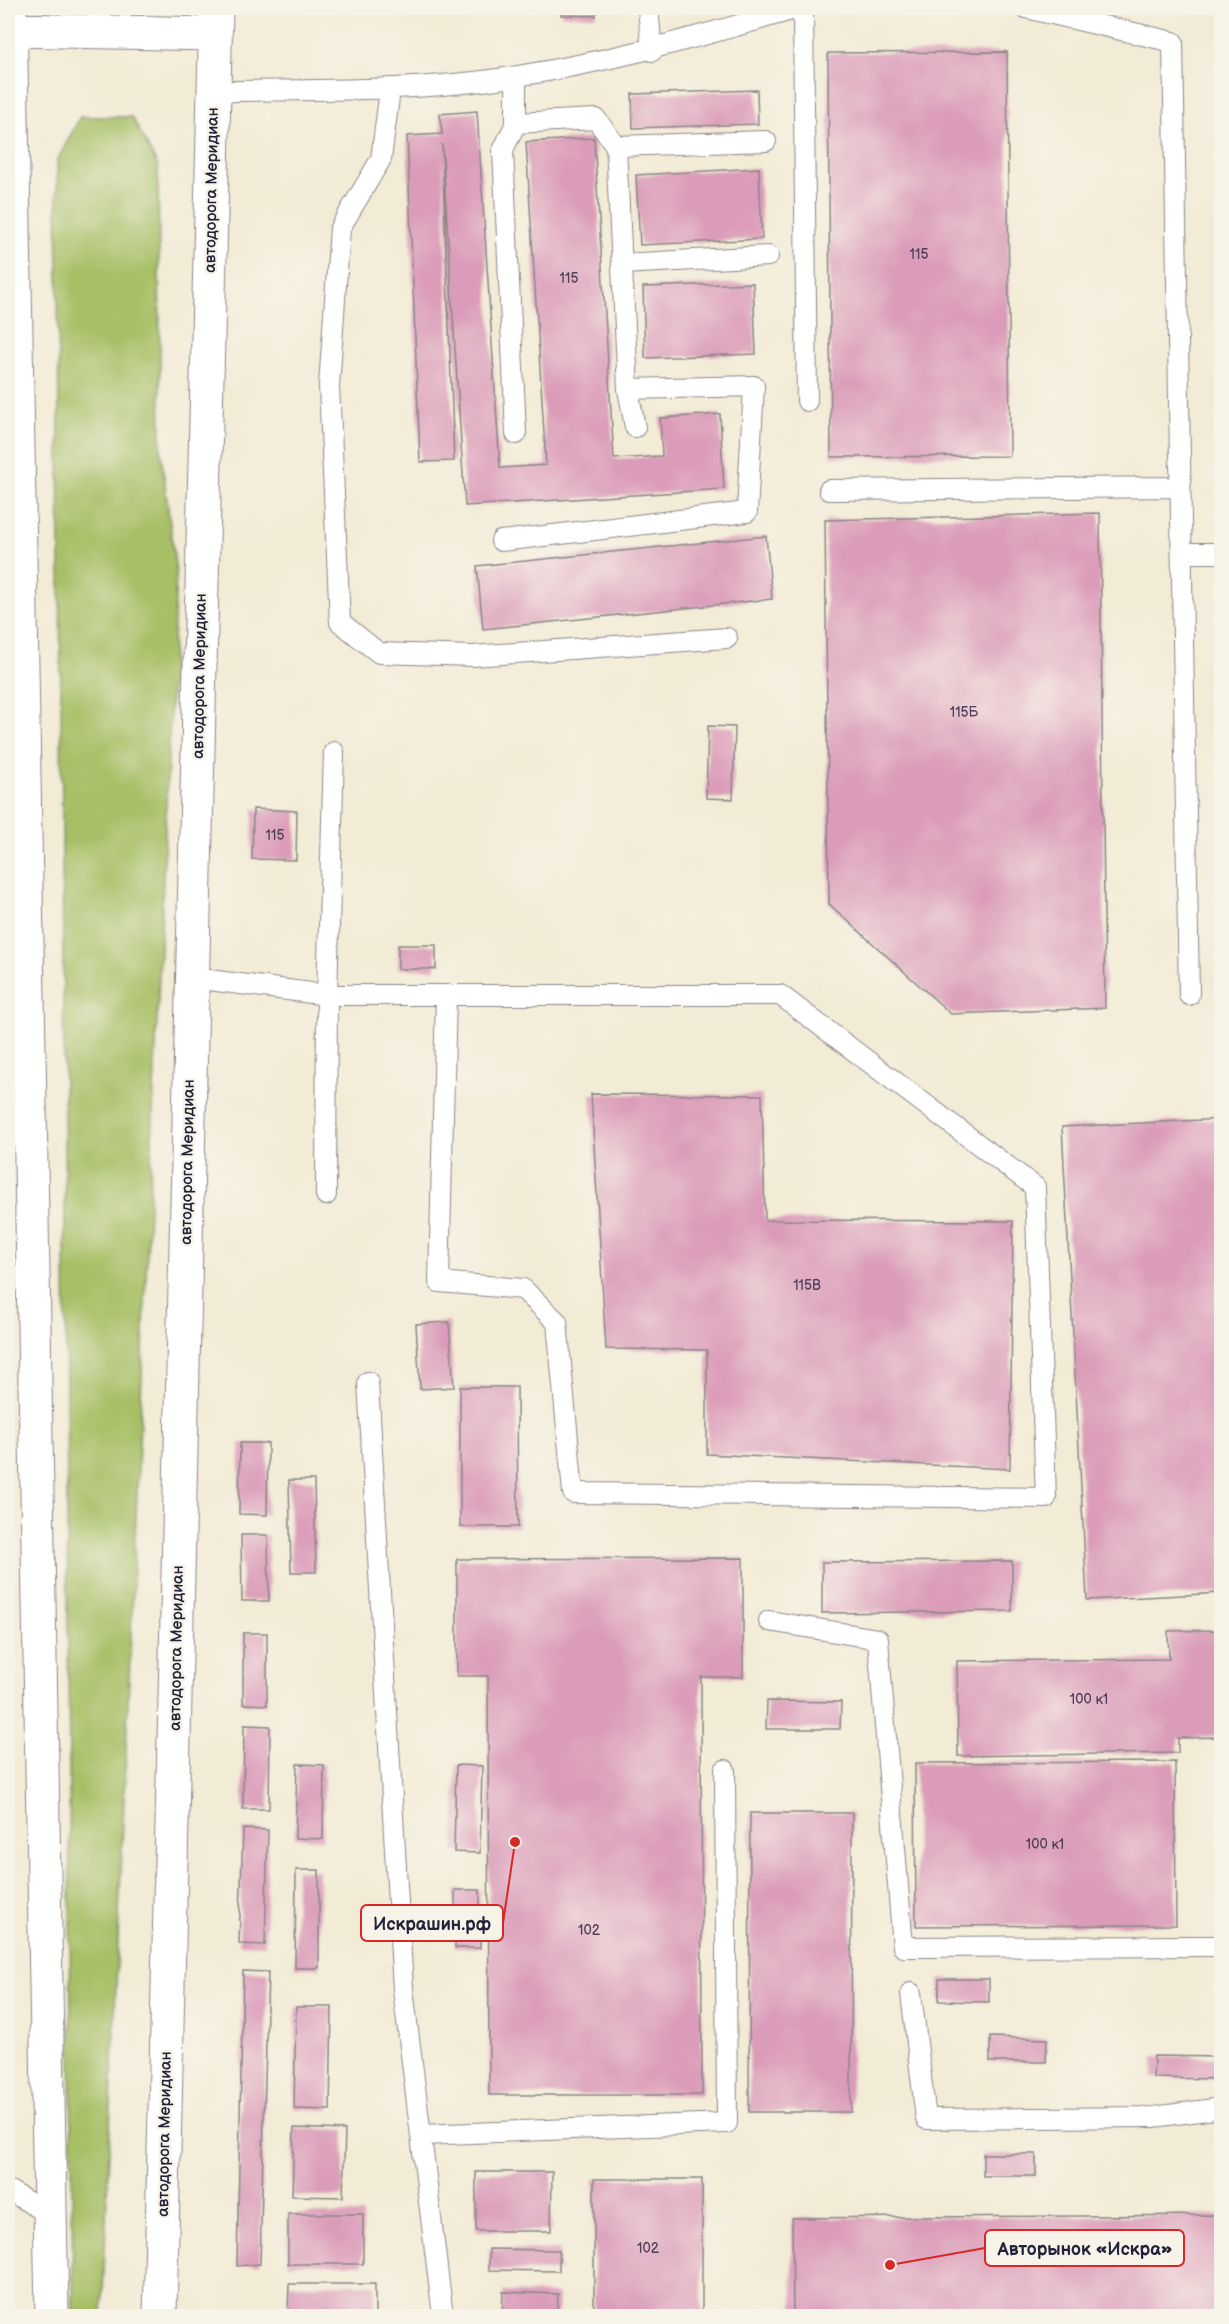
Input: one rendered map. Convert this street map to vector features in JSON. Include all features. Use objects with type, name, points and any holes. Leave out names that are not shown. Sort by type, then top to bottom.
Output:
[{"type":"main road","points":[[52,2316],[52,2216],[10,19],[215,21]]},
{"type":"main road","name":"автодорога Меридиан","points":[[160,2316],[215,21]]},
{"type":"lane","points":[[648,8],[652,51]]},
{"type":"lane","points":[[214,91],[390,90],[516,77],[652,51],[801,8],[807,401]]},
{"type":"lane","points":[[1026,8],[1173,42],[1189,995]]},
{"type":"lane","points":[[516,77],[516,123],[503,150],[516,434]]},
{"type":"lane","points":[[390,90],[381,159],[340,228],[329,386],[340,622],[379,652],[473,656],[727,638]]},
{"type":"lane","points":[[516,123],[596,119],[616,146],[628,389],[635,427]]},
{"type":"lane","points":[[616,146],[766,141]]},
{"type":"lane","points":[[622,264],[768,256]]},
{"type":"lane","points":[[501,541],[747,512],[754,386],[628,389]]},
{"type":"lane","points":[[830,490],[1180,487]]},
{"type":"lane","points":[[1182,553],[1221,553]]},
{"type":"lane","points":[[326,1195],[327,995],[334,752]]},
{"type":"lane","points":[[193,978],[327,995],[780,994],[1035,1187],[1046,1498],[573,1493],[557,1322],[523,1289],[439,1282],[446,995]]},
{"type":"lane","points":[[368,1382],[403,1989],[443,2316]]},
{"type":"lane","points":[[769,1621],[878,1640],[903,1947],[1221,1946]]},
{"type":"lane","points":[[421,2135],[728,2123],[725,1770]]},
{"type":"lane","points":[[911,1994],[926,2119],[1153,2117],[1221,2108]]},
{"type":"lane","points":[[8,2190],[52,2216]]},
{"type":"green space","points":[[80,117],[132,117],[158,166],[161,452],[176,573],[102,2316],[73,2316],[57,161]]},
{"type":"building","points":[[561,8],[596,8],[596,16],[561,15]]},
{"type":"building","points":[[1007,52],[1010,456],[831,457],[828,53]]},
{"type":"building","points":[[757,90],[758,124],[633,128],[632,94]]},
{"type":"building","points":[[477,111],[500,468],[546,465],[526,142],[594,138],[614,459],[662,456],[660,418],[720,414],[724,489],[465,506],[442,144],[454,461],[420,462],[407,136],[442,134],[440,114]]},
{"type":"building","points":[[759,168],[762,239],[640,245],[636,175]]},
{"type":"building","points":[[753,283],[756,354],[645,358],[643,287]]},
{"type":"building","points":[[1100,513],[1105,1008],[951,1014],[829,904],[825,520]]},
{"type":"building","points":[[766,536],[772,599],[483,629],[477,566]]},
{"type":"building","points":[[708,726],[735,727],[733,799],[706,798]]},
{"type":"building","points":[[253,809],[297,811],[296,860],[252,859]]},
{"type":"building","points":[[398,945],[436,945],[436,969],[398,969]]},
{"type":"building","points":[[591,1094],[762,1095],[765,1220],[1013,1221],[1010,1469],[707,1454],[707,1350],[606,1349]]},
{"type":"building","points":[[1222,1119],[1222,1593],[1087,1600],[1062,1127]]},
{"type":"building","points":[[449,1322],[454,1387],[420,1389],[416,1324]]},
{"type":"building","points":[[460,1387],[517,1387],[518,1527],[460,1527]]},
{"type":"building","points":[[240,1443],[268,1443],[267,1515],[239,1514]]},
{"type":"building","points":[[289,1480],[314,1480],[316,1572],[291,1572]]},
{"type":"building","points":[[241,1535],[268,1535],[269,1601],[242,1601]]},
{"type":"building","points":[[743,1558],[743,1677],[701,1677],[702,2095],[489,2095],[488,1676],[457,1676],[457,1559]]},
{"type":"building","points":[[1012,1561],[1012,1611],[822,1613],[822,1562]]},
{"type":"building","points":[[1222,1630],[1222,1737],[1178,1738],[1178,1753],[958,1756],[957,1661],[1169,1659],[1168,1631]]},
{"type":"building","points":[[243,1633],[267,1633],[267,1705],[243,1704]]},
{"type":"building","points":[[767,1701],[841,1702],[840,1729],[766,1729]]},
{"type":"building","points":[[244,1725],[270,1726],[269,1809],[243,1809]]},
{"type":"building","points":[[1175,1762],[1176,1925],[916,1926],[915,1763]]},
{"type":"building","points":[[297,1764],[324,1765],[323,1839],[295,1838]]},
{"type":"building","points":[[456,1765],[482,1766],[480,1853],[454,1852]]},
{"type":"building","points":[[750,1813],[852,1813],[851,2112],[749,2112]]},
{"type":"building","points":[[243,1829],[268,1830],[265,1945],[239,1944]]},
{"type":"building","points":[[296,1870],[319,1870],[319,1968],[295,1968]]},
{"type":"building","points":[[455,1890],[480,1890],[480,1948],[455,1948]]},
{"type":"building","points":[[243,1971],[268,1972],[260,2264],[237,2266]]},
{"type":"building","points":[[939,1979],[989,1979],[989,2002],[939,2001]]},
{"type":"building","points":[[296,2007],[332,2007],[330,2110],[294,2109]]},
{"type":"building","points":[[990,2037],[1047,2039],[1046,2062],[990,2062]]},
{"type":"building","points":[[1154,2056],[1222,2057],[1222,2079],[1153,2078]]},
{"type":"building","points":[[294,2128],[345,2130],[343,2197],[292,2196]]},
{"type":"building","points":[[983,2154],[1036,2154],[1036,2176],[983,2176]]},
{"type":"building","points":[[476,2172],[552,2172],[551,2231],[476,2231]]},
{"type":"building","points":[[594,2179],[702,2179],[702,2316],[594,2316]]},
{"type":"building","points":[[288,2214],[363,2214],[363,2264],[288,2264]]},
{"type":"building","points":[[1222,2215],[1222,2316],[793,2316],[792,2218]]},
{"type":"building","points":[[489,2249],[559,2250],[559,2271],[489,2270]]},
{"type":"building","points":[[289,2284],[375,2284],[375,2316],[288,2316]]},
{"type":"building","points":[[503,2292],[558,2294],[557,2316],[502,2316]]},
{"type":"place","name":"Искрашин.рф","points":[[515,1842]]},
{"type":"place","name":"Авторынок «Искра»","points":[[890,2265]]}]
